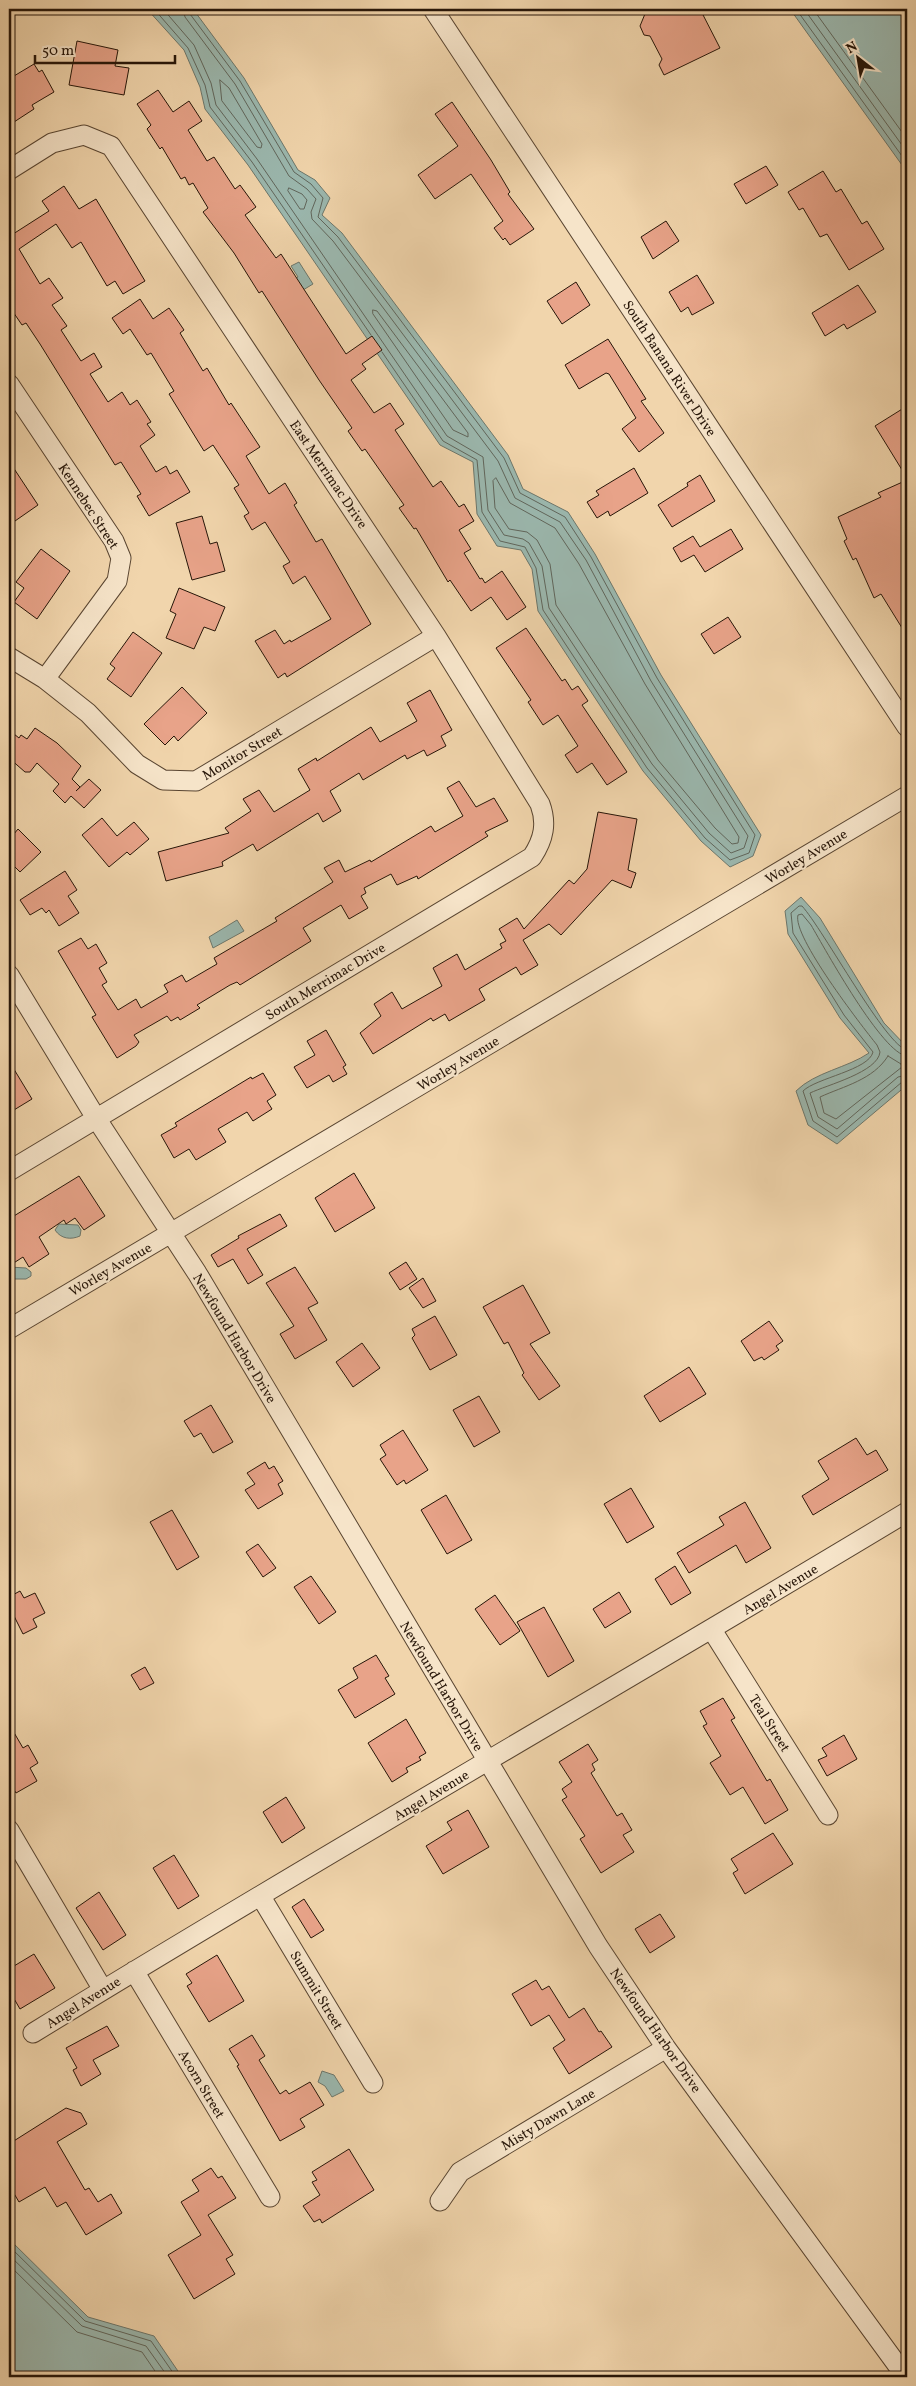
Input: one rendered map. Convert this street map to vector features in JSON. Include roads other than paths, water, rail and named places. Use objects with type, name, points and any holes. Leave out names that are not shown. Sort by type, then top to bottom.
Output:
[{"type":"street","name":"South Banana River Drive","points":[[433,9],[907,727]]},
{"type":"street","name":"East Merrimac Drive","points":[[9,170],[52,143],[84,135],[111,146],[436,636],[540,804],[545,818],[543,834]]},
{"type":"street","name":"Kennebec Street","points":[[9,384],[114,541],[121,558],[117,581],[45,679]]},
{"type":"street","name":"Monitor Street","points":[[9,657],[45,679],[88,713],[137,764],[164,780],[196,781],[436,636]]},
{"type":"street","name":"Worley Avenue","points":[[9,1329],[907,796]]},
{"type":"street","name":"South Merrimac Drive","points":[[9,1171],[532,857],[539,846],[543,834]]},
{"type":"street","name":"Newfound Harbor Drive","points":[[9,975],[96,1118],[171,1233],[598,1946],[666,2048],[906,2377]]},
{"type":"street","name":"Angel Avenue","points":[[33,2033],[102,1990],[712,1630],[907,1512]]},
{"type":"street","name":"Teal Street","points":[[712,1630],[828,1815]]},
{"type":"street","points":[[9,1830],[102,1990]]},
{"type":"street","name":"Summit Street","points":[[261,1897],[373,2083]]},
{"type":"street","name":"Acorn Street","points":[[134,1971],[270,2197]]},
{"type":"street","name":"Misty Dawn Lane","points":[[440,2201],[460,2172],[666,2048]]},
{"type":"water","points":[[147,9],[193,9],[244,78],[298,170],[315,180],[330,198],[322,215],[342,233],[508,455],[523,489],[568,512],[595,554],[661,675],[761,835],[753,856],[730,867],[701,841],[643,771],[538,611],[532,569],[521,550],[497,546],[477,514],[473,462],[440,445],[248,165],[205,109],[200,87],[184,50]]},
{"type":"water","points":[[790,9],[907,9],[907,172]]},
{"type":"water","points":[[299,262],[313,284],[298,293],[291,282],[298,277],[291,266]]},
{"type":"water","points":[[801,897],[820,918],[884,1023],[907,1047],[907,1085],[837,1144],[808,1125],[796,1091],[812,1079],[851,1063],[869,1053],[840,1018],[788,934],[785,911]]},
{"type":"water","points":[[237,920],[244,931],[213,948],[209,937]]},
{"type":"water","points":[[59,1224],[78,1225],[81,1230],[80,1236],[73,1238],[63,1237],[55,1230]]},
{"type":"water","points":[[9,1267],[26,1268],[31,1272],[31,1276],[26,1279],[10,1279]]},
{"type":"water","points":[[322,2071],[334,2075],[344,2091],[332,2097],[325,2086],[318,2082]]},
{"type":"water","points":[[9,2239],[88,2317],[154,2336],[182,2377],[9,2377]]}]
